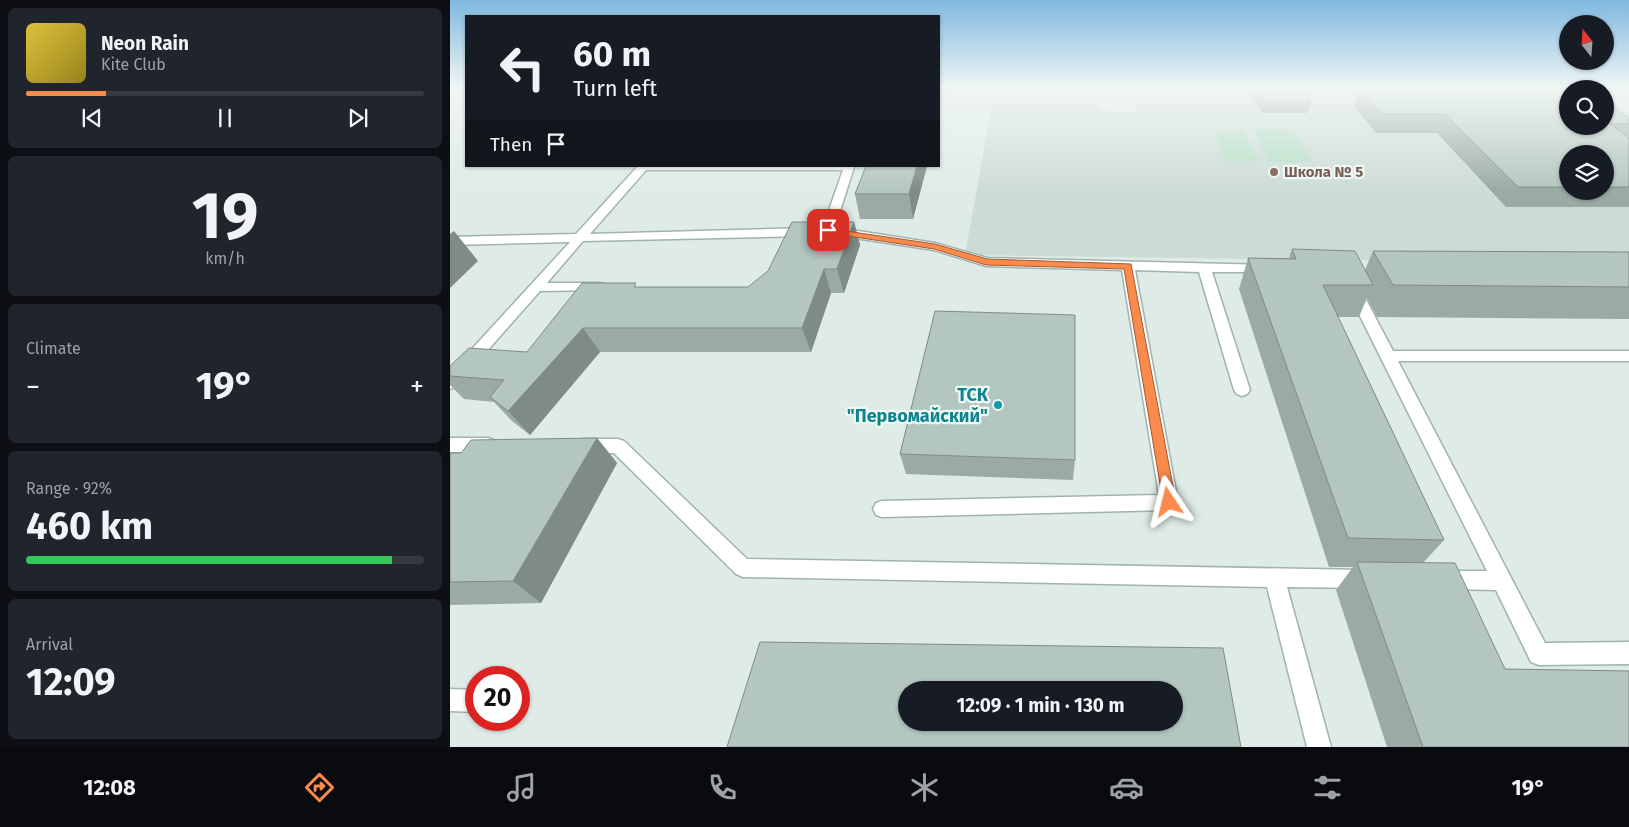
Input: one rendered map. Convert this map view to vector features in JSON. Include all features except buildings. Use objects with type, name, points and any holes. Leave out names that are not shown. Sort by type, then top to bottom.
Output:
[{"type":"lane","points":[[450,383],[642,168],[849,167],[828,230]]},
{"type":"lane","points":[[450,241],[787,233],[828,230],[935,246],[986,262],[1283,269]]},
{"type":"lane","points":[[780,249],[787,233]]},
{"type":"lane","points":[[882,509],[1169,502],[1128,266]]},
{"type":"lane","points":[[1204,268],[1242,390]]},
{"type":"lane","points":[[1347,278],[1539,654],[1629,653]]},
{"type":"lane","points":[[536,286],[614,287]]},
{"type":"lane","points":[[1388,356],[1629,356]]},
{"type":"lane","points":[[450,445],[509,445]]},
{"type":"lane","points":[[568,446],[618,446],[742,568],[1383,579]]},
{"type":"lane","points":[[1274,578],[1319,747]]},
{"type":"lane","points":[[1423,580],[1502,581]]},
{"type":"lane","points":[[450,700],[465,701]]},
{"type":"shaded area","name":"Школа № 5","points":[[989,122],[1559,122],[1559,135],[1614,135],[1614,122],[1629,122],[1629,264],[965,255]]},
{"type":"green space","points":[[1254,129],[1294,130],[1312,162],[1268,162]]},
{"type":"green space","points":[[1214,130],[1244,130],[1258,161],[1226,161]]},
{"type":"place","name":"Школа № 5","points":[[1274,172]]},
{"type":"place","name":"ТСК \"Первомайский\"","points":[[998,405]]},
{"type":"route","points":[[828,230],[935,246],[986,262],[1128,266],[1169,502]]}]
